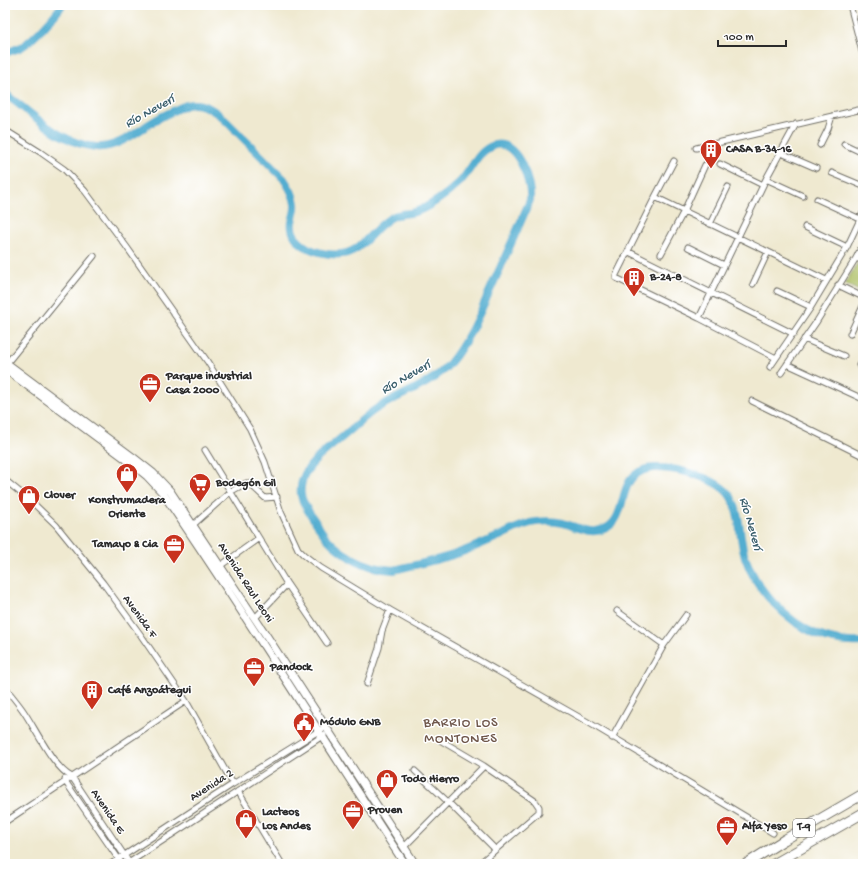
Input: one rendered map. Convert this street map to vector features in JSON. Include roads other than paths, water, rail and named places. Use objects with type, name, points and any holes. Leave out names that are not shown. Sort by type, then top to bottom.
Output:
[{"type":"highway","name":"T-9","points":[[746,864],[863,794]]},
{"type":"highway","name":"T-9","points":[[774,864],[863,813]]},
{"type":"main road","name":"Avenida Raul Leoni","points":[[6,365],[152,473],[170,491],[255,618],[414,864]]},
{"type":"main road","name":"Avenida Raul Leoni","points":[[6,365],[147,476],[162,492],[263,644],[404,864]]},
{"type":"street","points":[[850,5],[863,55]]},
{"type":"street","points":[[696,148],[858,110],[863,111]]},
{"type":"street","points":[[820,144],[828,129],[832,116]]},
{"type":"street","points":[[700,318],[724,264],[779,152],[796,124]]},
{"type":"street","points":[[5,130],[64,169],[85,192],[126,246],[207,361],[246,423],[265,462],[281,512],[298,548],[304,555],[321,568],[390,610],[586,721],[612,738],[773,833]]},
{"type":"street","points":[[844,144],[863,153]]},
{"type":"street","points":[[779,152],[816,168]]},
{"type":"street","points":[[674,161],[616,275],[616,278],[700,318],[776,358]]},
{"type":"street","points":[[720,164],[763,185]]},
{"type":"street","points":[[661,254],[684,211],[705,165]]},
{"type":"street","points":[[832,173],[863,186]]},
{"type":"street","points":[[766,179],[803,196]]},
{"type":"street","points":[[710,224],[728,187]]},
{"type":"street","points":[[655,197],[826,280]]},
{"type":"street","points":[[817,199],[860,219]]},
{"type":"street","points":[[770,367],[811,308],[826,280],[847,247],[863,214]]},
{"type":"street","points":[[805,226],[847,247]]},
{"type":"street","points":[[781,373],[856,258],[863,244]]},
{"type":"street","points":[[688,247],[724,264]]},
{"type":"street","points":[[628,252],[794,334]]},
{"type":"street","points":[[752,284],[768,252]]},
{"type":"street","points":[[6,365],[94,256]]},
{"type":"street","points":[[856,258],[863,261]]},
{"type":"street","points":[[838,286],[863,298]]},
{"type":"street","points":[[777,290],[811,308]]},
{"type":"street","points":[[850,334],[863,306]]},
{"type":"street","points":[[804,339],[844,356]]},
{"type":"street","points":[[787,364],[863,400]]},
{"type":"street","points":[[752,401],[863,456]]},
{"type":"street","points":[[205,450],[287,584],[327,643]]},
{"type":"street","name":"Avenida F","points":[[5,480],[32,502],[56,525],[103,583],[186,701],[233,784]]},
{"type":"street","points":[[193,525],[230,492],[246,483],[249,483],[265,498],[277,497]]},
{"type":"street","points":[[220,566],[259,538]]},
{"type":"street","points":[[255,618],[287,584]]},
{"type":"street","points":[[367,684],[379,648],[382,631],[390,610]]},
{"type":"street","points":[[617,611],[664,645]]},
{"type":"street","points":[[612,738],[664,645],[686,615]]},
{"type":"street","name":"Avenida E","points":[[5,687],[23,710],[50,754],[66,774],[72,777],[129,864]]},
{"type":"street","points":[[5,822],[186,701]]},
{"type":"street","name":"Avenida 2","points":[[129,864],[327,729]]},
{"type":"street","name":"Avenida 2","points":[[111,864],[233,784],[320,734]]},
{"type":"street","points":[[440,740],[484,766],[535,802],[539,807],[539,812],[479,864]]},
{"type":"street","points":[[404,847],[484,766]]},
{"type":"street","points":[[415,771],[495,849]]},
{"type":"street","points":[[65,781],[66,774]]},
{"type":"street","name":"Avenida E","points":[[65,781],[122,864]]},
{"type":"street","points":[[238,791],[282,864]]},
{"type":"waterway","points":[[5,53],[28,43],[44,27],[62,5]]},
{"type":"waterway","name":"Río Neverí","points":[[5,92],[9,97],[39,121],[60,135],[83,145],[96,147],[111,146],[118,143],[132,136],[159,118],[185,105],[197,104],[208,107],[221,116],[284,179],[294,197],[295,208],[292,222],[292,230],[294,234],[301,243],[308,248],[327,254],[340,254],[352,251],[360,246],[387,220],[399,214],[412,213],[419,210],[448,193],[461,181],[479,156],[487,149],[492,146],[501,145],[508,148],[521,162],[528,183],[530,200],[474,326],[463,345],[450,363],[434,378],[372,412],[324,452],[305,474],[302,481],[302,499],[306,508],[326,538],[343,552],[362,563],[373,567],[394,570],[453,555],[520,526],[532,523],[546,521],[560,522],[584,530],[599,531],[612,524],[617,517],[625,491],[634,476],[644,470],[652,468],[674,469],[707,479],[717,484],[731,497],[737,511],[743,550],[750,569],[764,592],[784,613],[806,629],[823,637],[840,641],[863,642]]},
{"type":"place","name":"CASA B-34-16","points":[[711,170]]},
{"type":"place","name":"B-24-8","points":[[634,298]]},
{"type":"place","name":"Parque industrial Casa 2000","points":[[150,404]]},
{"type":"place","name":"Konstrumadera Oriente","points":[[127,494]]},
{"type":"place","name":"Bodegón Gil","points":[[200,504]]},
{"type":"place","name":"Clover","points":[[29,516]]},
{"type":"place","name":"Tamayo & Cia","points":[[174,564]]},
{"type":"place","name":"Pandock","points":[[254,688]]},
{"type":"place","name":"Café Anzoátegui","points":[[92,710]]},
{"type":"place","name":"Módulo GNB","points":[[304,742]]},
{"type":"place","name":"Todo Hierro","points":[[387,800]]},
{"type":"place","name":"Proven","points":[[353,830]]},
{"type":"place","name":"Lacteos Los Andes","points":[[246,840]]},
{"type":"place","name":"Alfa Yeso","points":[[727,846]]},
{"type":"district","name":"BARRIO LOS MONTONES","points":[[461,732]]}]
